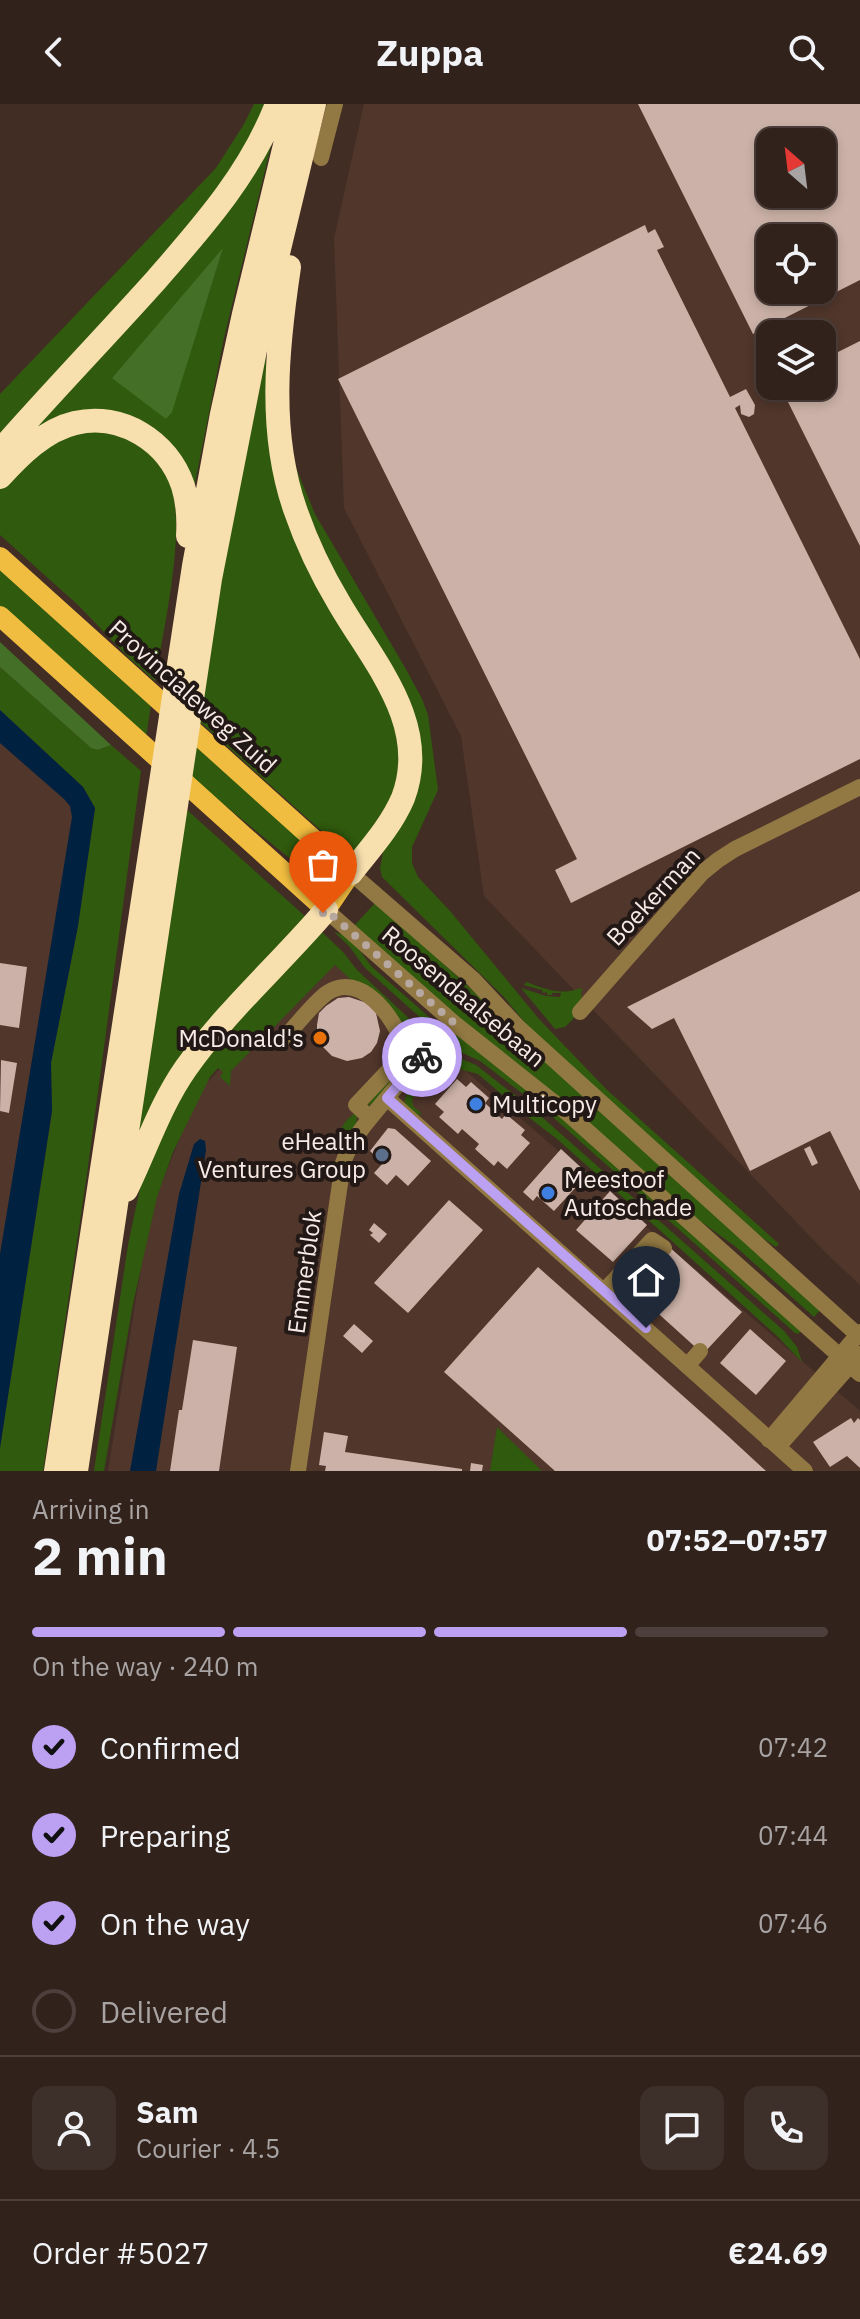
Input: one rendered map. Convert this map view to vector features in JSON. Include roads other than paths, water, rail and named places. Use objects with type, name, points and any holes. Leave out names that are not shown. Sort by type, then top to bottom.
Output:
[{"type":"highway","points":[[0,451],[222,204],[243,172],[277,104]]},
{"type":"highway","points":[[56,1471],[194,566],[240,328],[295,104]]},
{"type":"highway","points":[[76,1471],[210,579],[254,356],[314,104]]},
{"type":"highway","points":[[296,175],[294,230],[277,370],[283,458],[295,508],[312,552],[339,603],[391,687],[403,714],[410,753],[403,796],[392,821],[351,873]]},
{"type":"highway","points":[[0,477],[50,433],[73,423],[97,420],[134,429],[161,449],[182,484],[188,506],[187,547],[194,566]]},
{"type":"highway","points":[[115,1214],[163,1106],[185,1069],[223,1021],[326,910]]},
{"type":"main road","name":"Provincialeweg Zuid","points":[[0,557],[351,873]]},
{"type":"main road","points":[[0,616],[326,910],[351,873]]},
{"type":"street","points":[[321,158],[335,104]]},
{"type":"street","name":"Boekerman","points":[[580,1012],[702,873],[718,860],[860,787]]},
{"type":"street","name":"Roosendaalsebaan","points":[[351,873],[473,979],[519,1028],[859,1334]]},
{"type":"street","name":"Roosendaalsebaan","points":[[326,910],[454,1023],[566,1112],[852,1362]]},
{"type":"street","points":[[284,1038],[328,992],[344,987],[353,989],[363,992],[378,1004],[393,1022],[403,1045],[389,1070],[356,1105],[370,1118]]},
{"type":"street","name":"Emmerblok","points":[[298,1471],[343,1163],[353,1140],[370,1118],[454,1023]]},
{"type":"street","points":[[387,1098],[805,1471]]},
{"type":"street","points":[[604,1291],[652,1240],[664,1248]]},
{"type":"street","points":[[773,1444],[852,1362],[859,1334]]},
{"type":"street","points":[[687,1366],[700,1351]]},
{"type":"water","points":[[0,710],[83,787],[95,808],[78,926],[51,1063],[52,1111],[0,1448],[0,1254],[72,817],[70,806],[64,799],[0,743]]},
{"type":"water","points":[[200,1139],[205,1141],[206,1150],[156,1471],[130,1471],[179,1194],[194,1144]]},
{"type":"place","name":"McDonald's","points":[[320,1038]]},
{"type":"place","name":"Multicopy","points":[[476,1104]]},
{"type":"place","name":"eHealth Ventures Group","points":[[382,1155]]},
{"type":"place","name":"Meestoof Autoschade","points":[[548,1193]]}]
